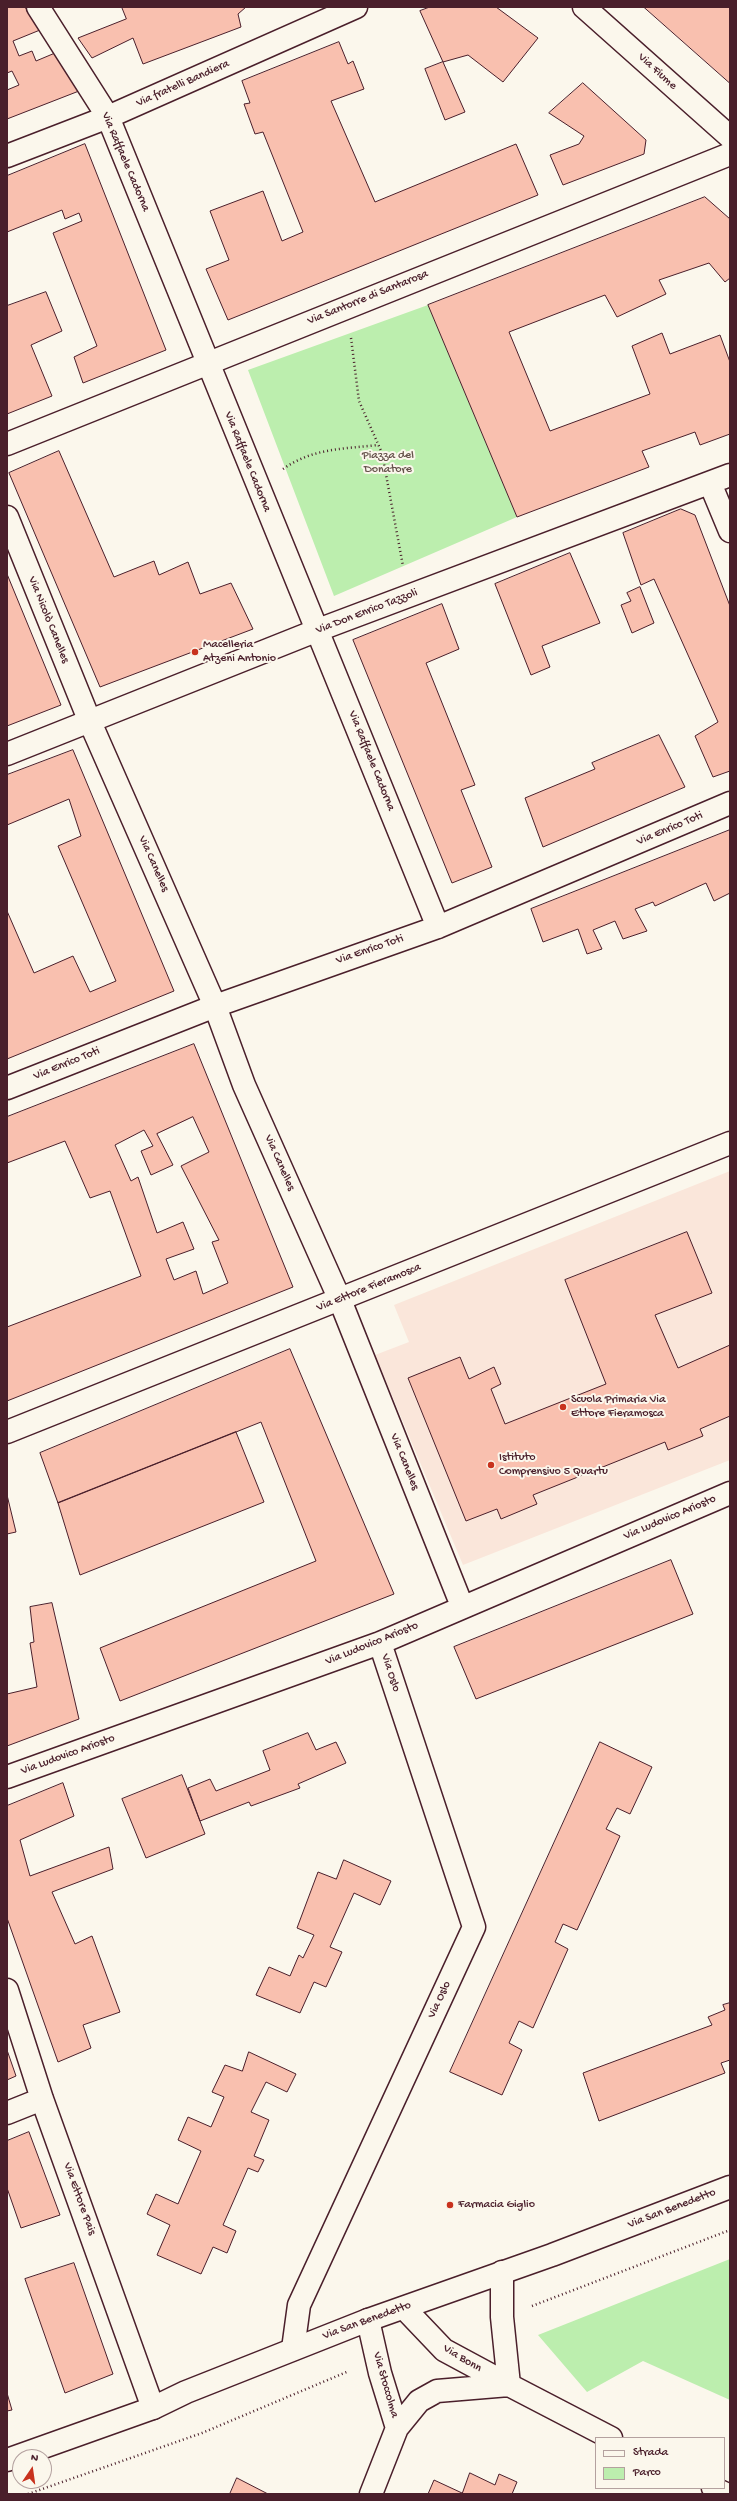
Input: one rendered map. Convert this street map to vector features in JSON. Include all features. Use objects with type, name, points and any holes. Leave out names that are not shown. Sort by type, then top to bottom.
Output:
[{"type":"street","name":"Via Raffaele Cadorna","points":[[38,7],[108,117],[206,362],[318,630],[438,926]]},
{"type":"street","name":"Via fratelli Bandiera","points":[[7,156],[108,117],[356,7]]},
{"type":"street","name":"Via Fiume","points":[[584,7],[730,137]]},
{"type":"street","name":"Via Santorre di Santarosa","points":[[7,444],[206,362],[730,154]]},
{"type":"street","name":"Via Don Enrico Tazzoli","points":[[7,754],[318,630],[730,475]]},
{"type":"street","points":[[710,483],[730,531]]},
{"type":"street","name":"Via Nicolò Canelles","points":[[7,517],[90,722]]},
{"type":"street","name":"Via Canelles","points":[[90,722],[215,1006],[244,1085],[340,1300],[462,1606]]},
{"type":"street","name":"Via Enrico Toti","points":[[7,1088],[215,1006],[438,926],[730,804]]},
{"type":"street","name":"Via Ettore Fieramosca","points":[[7,1432],[730,1143]]},
{"type":"street","name":"Via Ludovico Ariosto","points":[[7,1777],[380,1642],[730,1493]]},
{"type":"street","name":"Via Oslo","points":[[293,2349],[298,2305],[474,1927],[380,1642]]},
{"type":"street","name":"Via Ettore Pais","points":[[7,1990],[42,2099],[153,2408]]},
{"type":"street","points":[[7,2113],[42,2099]]},
{"type":"street","name":"Via San Benedetto","points":[[7,2460],[153,2408],[186,2392],[368,2320],[730,2187]]},
{"type":"street","points":[[502,2272],[502,2317],[509,2385]]},
{"type":"street","name":"Via Bonn","points":[[404,2308],[444,2350],[609,2437]]},
{"type":"street","name":"Via Stoccolma","points":[[368,2320],[380,2373],[398,2428],[372,2494]]},
{"type":"street","name":"Via Bonn","points":[[398,2428],[419,2402],[437,2391],[509,2385]]},
{"type":"street","points":[[715,2489],[726,2494]]},
{"type":"path","points":[[342,308],[353,347],[359,402],[382,454],[410,596]]},
{"type":"path","points":[[258,487],[300,458],[320,451],[378,445]]},
{"type":"path","points":[[536,2304],[730,2230]]},
{"type":"path","points":[[28,2494],[202,2433],[336,2376]]},
{"type":"shaded area","name":"Scuola Primaria Via Ettore Fieramosca","points":[[730,1171],[730,1460],[463,1565],[375,1355],[409,1342],[394,1305]]},
{"type":"green space","name":"Piazza del Donatore","points":[[428,305],[517,517],[334,596],[248,370]]},
{"type":"green space","points":[[730,2259],[730,2400],[643,2361],[587,2392],[538,2335]]},
{"type":"building","points":[[7,7],[25,7],[40,30],[13,41],[19,56],[32,51],[36,61],[55,53],[79,91],[7,119],[7,90],[19,85],[12,71],[7,73]]},
{"type":"building","points":[[122,7],[246,7],[238,14],[241,27],[143,64],[133,38],[92,58],[78,38],[126,19]]},
{"type":"building","points":[[430,7],[496,7],[538,38],[503,82],[468,55],[443,62],[420,11]]},
{"type":"building","points":[[644,7],[730,7],[730,83]]},
{"type":"building","points":[[339,42],[348,64],[353,61],[364,89],[331,101],[375,202],[516,144],[538,195],[228,320],[206,269],[229,260],[210,211],[263,191],[282,241],[303,232],[263,132],[255,134],[244,104],[250,103],[242,81]]},
{"type":"building","points":[[443,62],[465,112],[445,120],[425,69]]},
{"type":"building","points":[[583,83],[646,140],[644,154],[563,185],[550,155],[579,144],[584,136],[549,113]]},
{"type":"building","points":[[85,144],[166,350],[83,383],[74,357],[97,346],[53,233],[82,221],[79,213],[65,219],[62,210],[7,232],[7,176]]},
{"type":"building","points":[[705,197],[730,219],[730,278],[725,282],[709,263],[659,280],[666,294],[617,317],[605,295],[509,332],[550,431],[650,394],[632,346],[662,333],[670,354],[720,335],[730,362],[730,434],[700,445],[695,432],[642,451],[649,467],[517,517],[428,305]]},
{"type":"building","points":[[46,292],[62,331],[31,345],[52,396],[7,414],[7,306]]},
{"type":"building","points":[[59,451],[114,577],[154,561],[159,575],[188,562],[200,594],[231,583],[253,629],[100,687],[9,473]]},
{"type":"building","points":[[681,509],[695,515],[730,606],[730,771],[713,777],[695,736],[718,722],[654,579],[641,585],[623,533]]},
{"type":"building","points":[[570,553],[600,623],[542,646],[550,667],[531,675],[495,584]]},
{"type":"building","points":[[7,574],[61,705],[7,726]]},
{"type":"building","points":[[640,587],[654,623],[632,633],[621,605],[631,601],[627,593]]},
{"type":"building","points":[[442,604],[459,649],[426,663],[475,785],[461,790],[492,867],[452,883],[353,640]]},
{"type":"building","points":[[659,735],[685,787],[543,847],[525,798],[595,769],[592,763]]},
{"type":"building","points":[[73,750],[174,991],[7,1059],[7,911],[34,973],[73,956],[90,992],[116,981],[58,846],[81,836],[69,799],[7,825],[7,775]]},
{"type":"building","points":[[730,830],[730,893],[714,901],[706,883],[655,906],[653,902],[635,909],[647,931],[623,939],[615,921],[593,930],[602,949],[587,954],[578,929],[543,942],[531,909]]},
{"type":"building","points":[[194,1044],[293,1287],[7,1401],[7,1327],[141,1276],[110,1191],[90,1198],[65,1141],[7,1163],[7,1117]],"holes":[[[193,1117],[209,1152],[181,1166],[219,1240],[212,1242],[228,1283],[203,1294],[196,1271],[174,1280],[166,1259],[194,1249],[183,1222],[157,1233],[138,1177],[131,1181],[115,1145],[144,1130],[153,1146],[141,1151],[151,1175],[173,1165],[157,1134]]]},
{"type":"building","points":[[687,1232],[712,1293],[655,1315],[678,1368],[730,1345],[730,1416],[700,1429],[703,1436],[668,1450],[665,1442],[533,1495],[537,1504],[501,1519],[497,1509],[466,1521],[408,1378],[460,1357],[469,1379],[494,1367],[501,1384],[491,1389],[505,1424],[606,1384],[565,1280]]},
{"type":"building","points":[[290,1349],[394,1594],[120,1701],[100,1648],[316,1561],[261,1422],[58,1503],[40,1453]]},
{"type":"building","points":[[236,1432],[264,1502],[80,1575],[58,1503]]},
{"type":"building","points":[[7,1495],[16,1532],[7,1534]]},
{"type":"building","points":[[671,1560],[693,1614],[476,1699],[454,1647]]},
{"type":"building","points":[[52,1603],[79,1719],[7,1746],[7,1694],[37,1687],[30,1643],[34,1642],[30,1607]]},
{"type":"building","points":[[308,1733],[316,1750],[336,1742],[346,1763],[298,1784],[300,1788],[251,1806],[249,1802],[200,1821],[188,1788],[210,1779],[216,1791],[270,1770],[263,1751]]},
{"type":"building","points":[[600,1742],[652,1767],[630,1814],[617,1808],[606,1829],[620,1836],[577,1930],[563,1924],[555,1942],[568,1949],[533,2028],[519,2021],[509,2043],[522,2050],[502,2095],[450,2072]]},
{"type":"building","points":[[182,1775],[205,1834],[146,1858],[122,1799]]},
{"type":"building","points":[[63,1783],[74,1816],[20,1840],[30,1876],[109,1847],[113,1869],[52,1892],[75,1944],[92,1936],[120,2012],[83,2025],[91,2048],[58,2062],[7,1918],[7,1806]]},
{"type":"building","points":[[344,1860],[391,1881],[380,1905],[354,1893],[330,1947],[342,1952],[326,1987],[314,1982],[300,2013],[256,1995],[269,1967],[290,1976],[299,1955],[303,1958],[314,1935],[297,1928],[318,1872],[336,1879]]},
{"type":"building","points":[[730,2003],[730,2060],[721,2063],[725,2073],[599,2121],[583,2073],[712,2025],[708,2017],[725,2010],[723,2005]]},
{"type":"building","points":[[7,2050],[16,2076],[7,2080]]},
{"type":"building","points":[[249,2052],[296,2074],[287,2092],[266,2082],[251,2112],[269,2120],[254,2156],[264,2160],[258,2172],[248,2168],[223,2225],[236,2231],[227,2253],[213,2247],[201,2274],[157,2255],[170,2225],[147,2214],[156,2194],[178,2204],[201,2151],[178,2140],[188,2117],[211,2127],[224,2097],[212,2092],[225,2065],[242,2071]]},
{"type":"building","points":[[29,2132],[60,2215],[21,2228],[7,2188],[7,2141]]},
{"type":"building","points":[[74,2263],[113,2374],[65,2393],[25,2279]]},
{"type":"building","points":[[7,2393],[12,2410],[7,2411]]},
{"type":"building","points":[[470,2473],[495,2485],[499,2474],[517,2482],[512,2494],[428,2494],[434,2480],[462,2493]]},
{"type":"building","points":[[237,2478],[268,2494],[230,2494]]},
{"type":"place","name":"Macelleria Atzeni Antonio","points":[[195,652]]},
{"type":"place","name":"Scuola Primaria Via Ettore Fieramosca","points":[[563,1407]]},
{"type":"place","name":"Istituto Comprensivo 5 Quartu","points":[[491,1465]]},
{"type":"place","name":"Farmacia Giglio","points":[[450,2205]]}]
